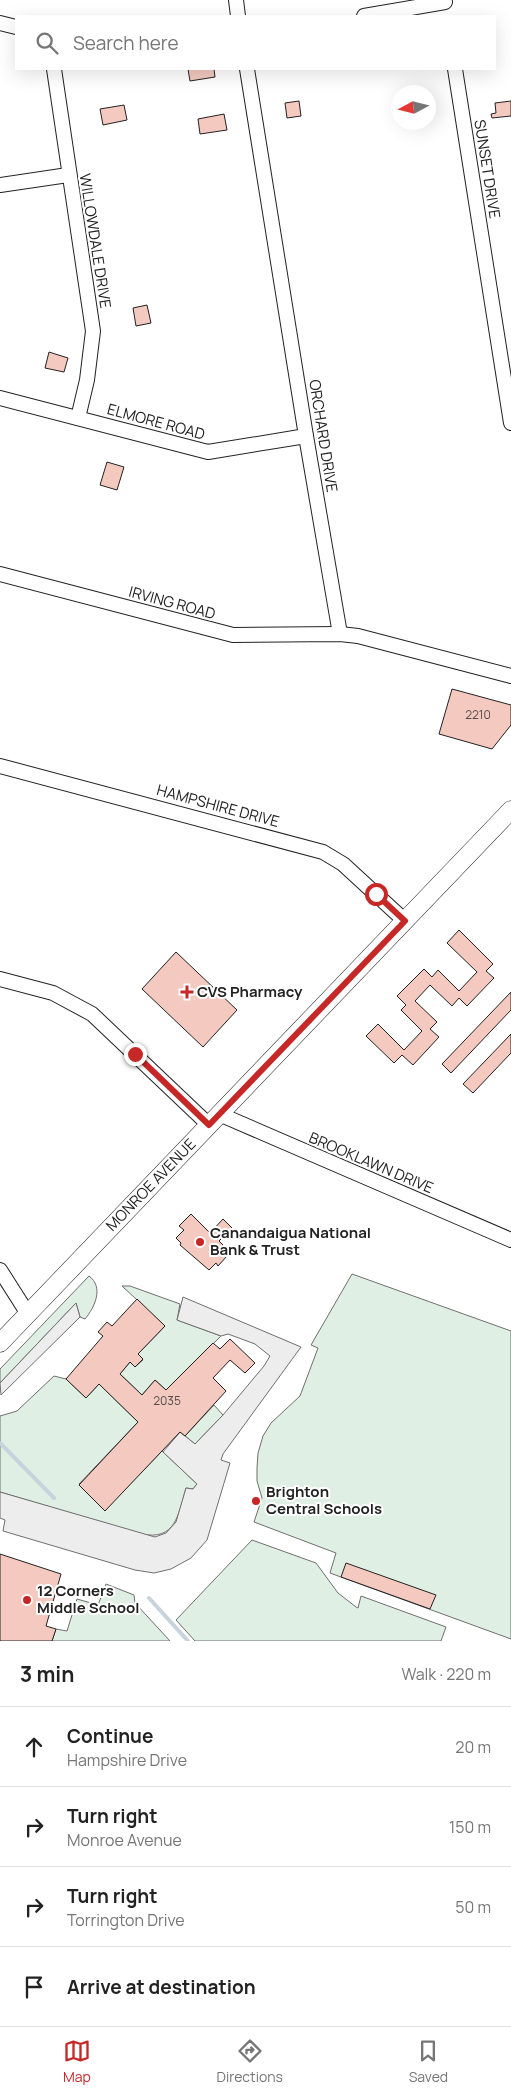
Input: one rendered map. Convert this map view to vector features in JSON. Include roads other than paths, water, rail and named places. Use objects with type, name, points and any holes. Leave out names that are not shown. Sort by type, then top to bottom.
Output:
[{"type":"main road","name":"MONROE AVENUE","points":[[0,1343],[511,810]]},
{"type":"street","points":[[236,0],[238,15]]},
{"type":"street","points":[[372,15],[445,6]]},
{"type":"street","points":[[0,22],[15,27]]},
{"type":"street","name":"WILLOWDALE DRIVE","points":[[54,70],[92,331],[87,380],[78,418]]},
{"type":"street","name":"ORCHARD DRIVE","points":[[247,70],[340,634]]},
{"type":"street","name":"SUNSET DRIVE","points":[[455,70],[511,423]]},
{"type":"street","points":[[0,186],[68,175]]},
{"type":"street","name":"ELMORE ROAD","points":[[0,398],[208,452],[306,436]]},
{"type":"street","name":"IRVING ROAD","points":[[0,574],[233,635],[340,634]]},
{"type":"street","points":[[340,634],[358,636],[511,676]]},
{"type":"street","name":"HAMPSHIRE DRIVE","points":[[0,766],[323,852],[344,864],[405,921]]},
{"type":"street","points":[[0,979],[53,994],[92,1014],[214,1120]]},
{"type":"street","name":"BROOKLAWN DRIVE","points":[[214,1120],[511,1240]]},
{"type":"street","points":[[0,1270],[28,1314]]},
{"type":"waterway","points":[[0,1443],[54,1498]]},
{"type":"waterway","points":[[149,1598],[188,1641]]},
{"type":"place","name":"CVS Pharmacy","points":[[187,992]]},
{"type":"place","name":"Canandaigua National Bank & Trust","points":[[200,1242]]},
{"type":"place","name":"Brighton Central Schools","points":[[256,1501]]},
{"type":"place","name":"12 Corners Middle School","points":[[27,1600]]}]
